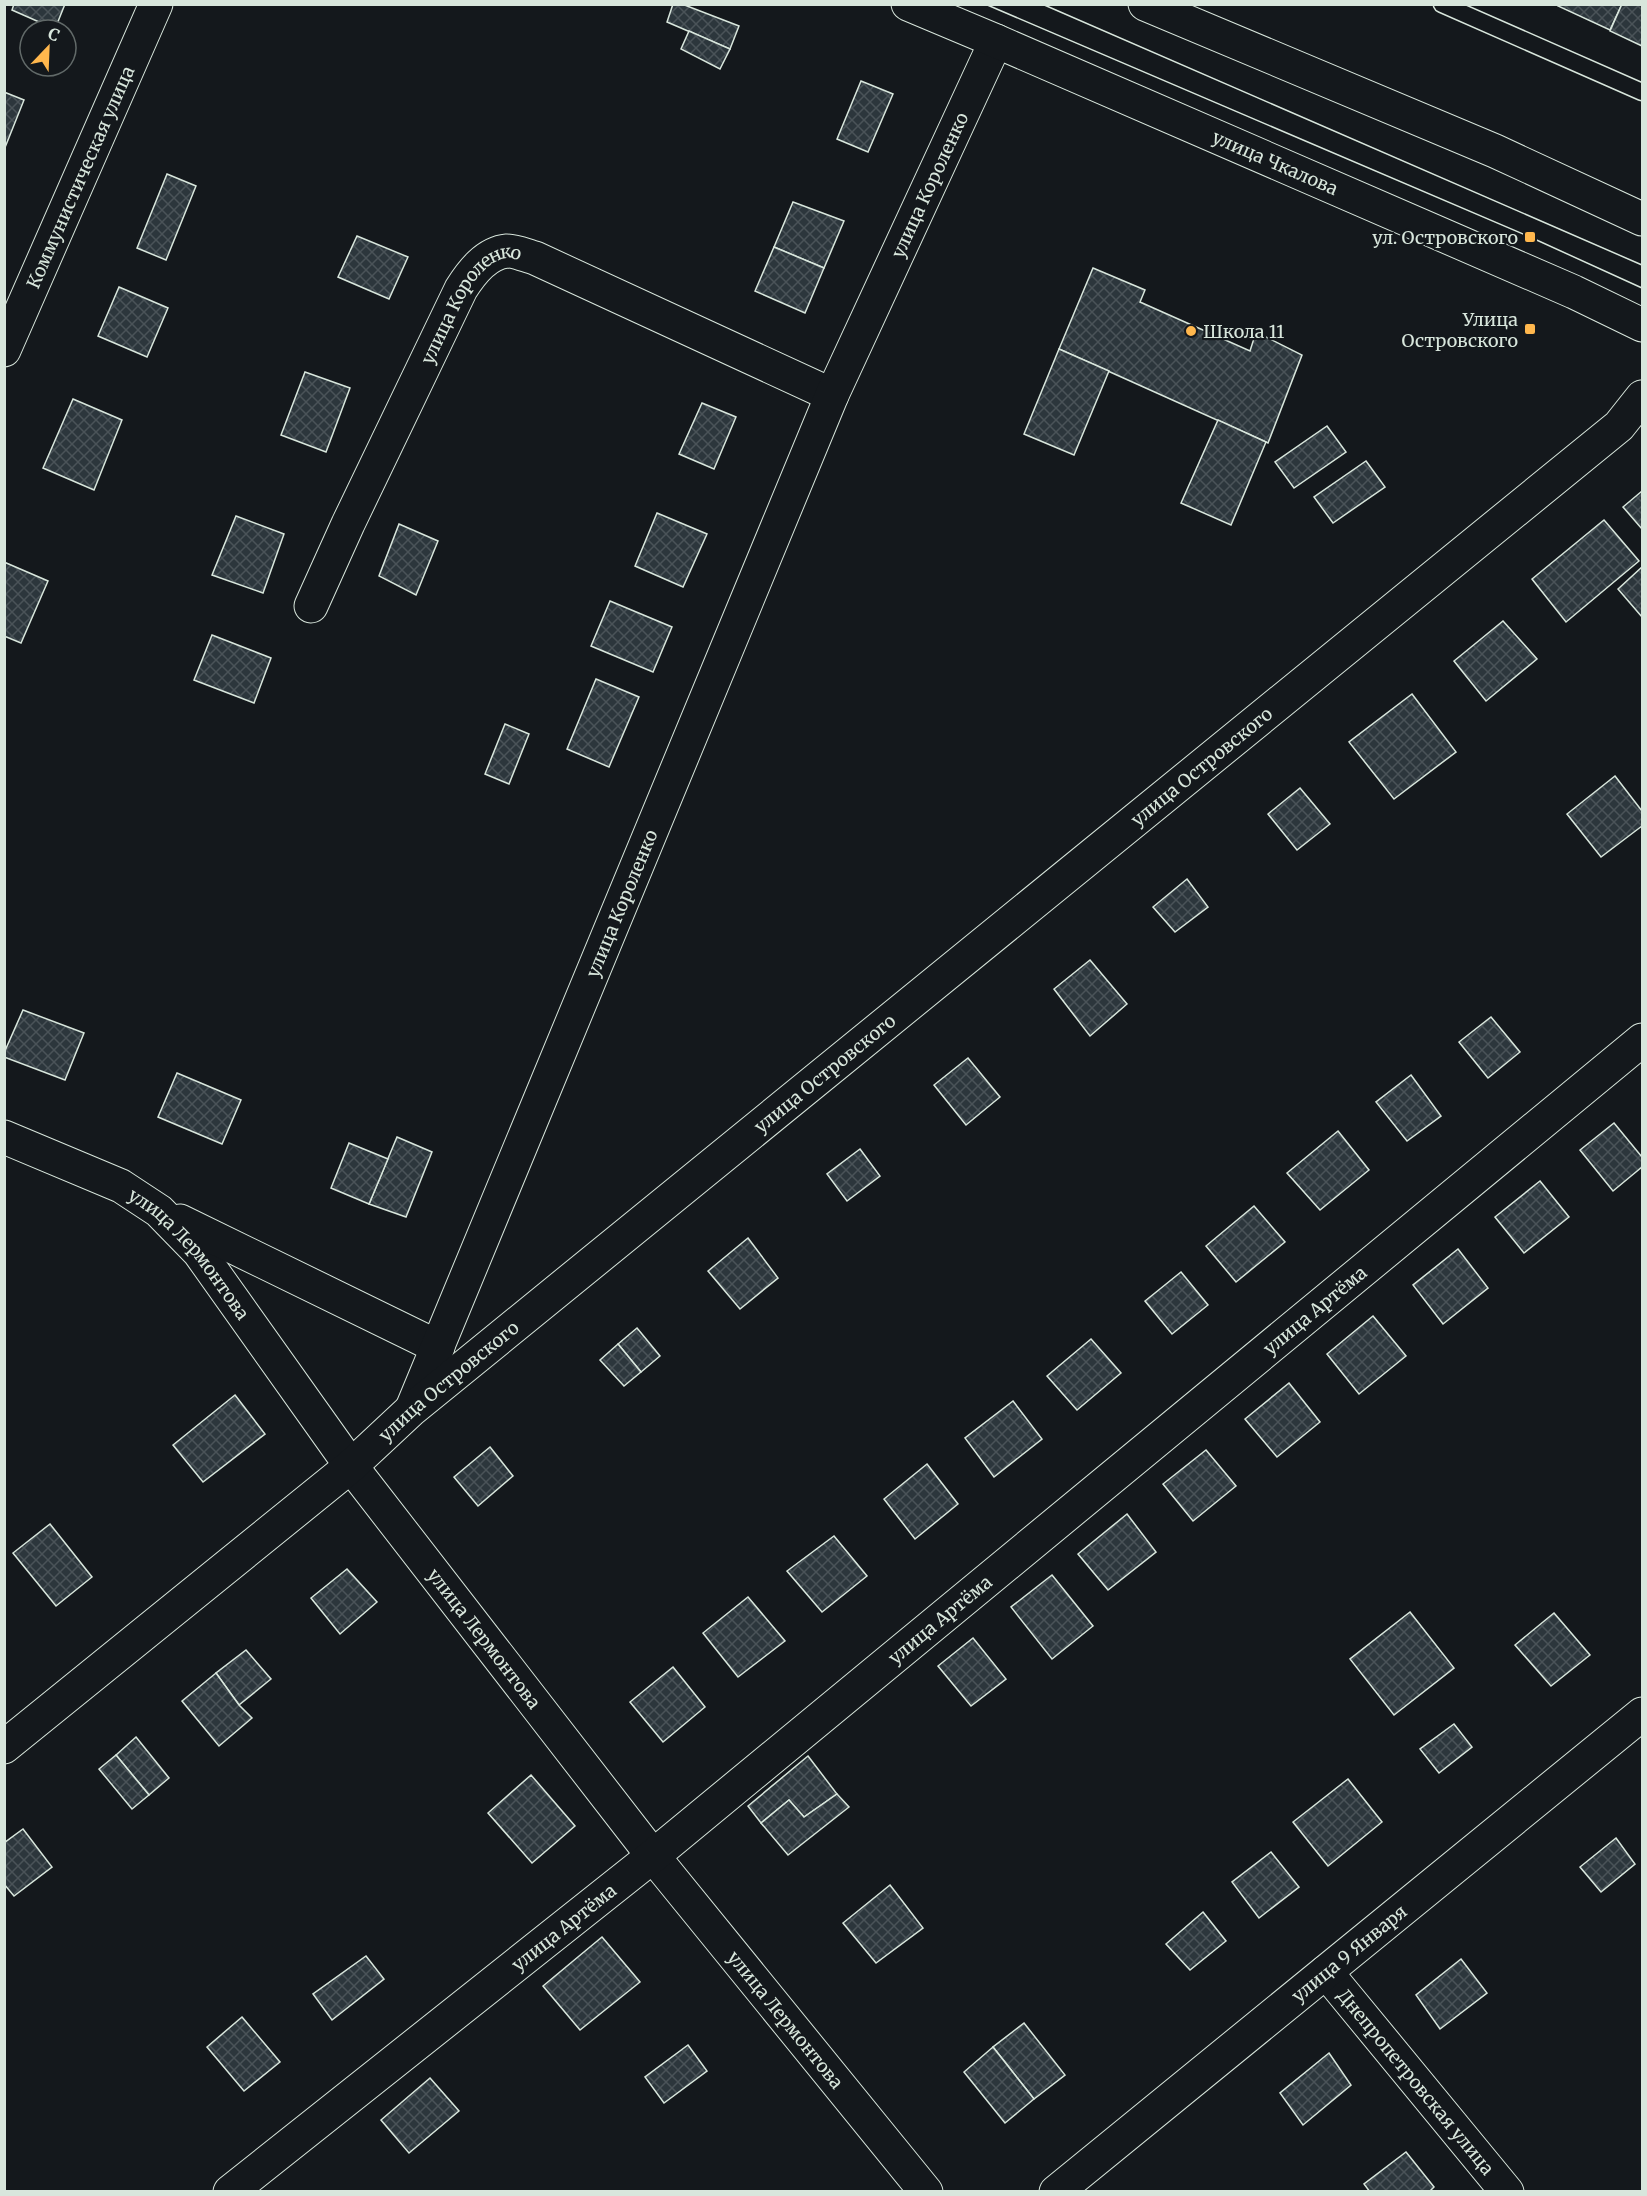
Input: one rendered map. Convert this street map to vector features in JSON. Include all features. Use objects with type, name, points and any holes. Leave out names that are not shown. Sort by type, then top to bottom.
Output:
[{"type":"street","name":"Коммунистическая улица","points":[[4,350],[156,4]]},
{"type":"street","name":"улица Чкалова","points":[[908,4],[1574,292],[1642,325]]},
{"type":"street","points":[[1145,4],[1495,151],[1642,219]]},
{"type":"street","name":"улица Короленко","points":[[411,1410],[832,394],[996,41]]},
{"type":"street","name":"улица Короленко","points":[[311,606],[461,290],[472,272],[491,256],[508,251],[535,258],[832,394]]},
{"type":"street","name":"улица Островского","points":[[4,1747],[351,1466],[411,1410],[1619,426],[1642,397]]},
{"type":"street","name":"улица Артёма","points":[[230,2192],[653,1856],[1642,1040]]},
{"type":"street","name":"улица Лермонтова","points":[[4,1137],[121,1186],[159,1211],[199,1252],[351,1466],[653,1856],[926,2192]]},
{"type":"street","points":[[159,1211],[438,1347]]},
{"type":"street","name":"улица 9 Января","points":[[1056,2192],[1642,1714]]},
{"type":"street","name":"Днепропетровская улица","points":[[1326,1972],[1507,2192]]},
{"type":"lane","points":[[1442,4],[1642,92]]},
{"type":"building","points":[[14,4],[65,4],[59,18],[30,18],[12,10]]},
{"type":"building","points":[[673,4],[682,4],[739,26],[730,49],[667,22]]},
{"type":"building","points":[[1559,4],[1622,4],[1610,30],[1558,6]]},
{"type":"building","points":[[1622,4],[1642,4],[1642,46],[1610,31]]},
{"type":"building","points":[[689,31],[730,49],[720,69],[681,49]]},
{"type":"building","points":[[861,81],[893,94],[868,152],[837,139]]},
{"type":"building","points":[[4,92],[24,100],[4,150]]},
{"type":"building","points":[[167,174],[196,186],[166,260],[137,248]]},
{"type":"building","points":[[793,202],[844,221],[824,268],[774,247]]},
{"type":"building","points":[[357,236],[408,257],[389,299],[338,277]]},
{"type":"building","points":[[774,247],[824,268],[805,313],[755,291]]},
{"type":"building","points":[[1093,268],[1145,290],[1140,302],[1250,351],[1256,332],[1302,355],[1268,443],[1059,349]]},
{"type":"building","points":[[119,287],[168,308],[147,357],[98,336]]},
{"type":"building","points":[[1059,349],[1109,371],[1074,455],[1024,434]]},
{"type":"building","points":[[305,372],[350,388],[326,452],[281,435]]},
{"type":"building","points":[[73,399],[122,420],[94,490],[43,468]]},
{"type":"building","points":[[702,403],[736,417],[714,469],[679,454]]},
{"type":"building","points":[[1218,420],[1266,442],[1231,525],[1181,503]]},
{"type":"building","points":[[1327,426],[1346,452],[1294,488],[1275,462]]},
{"type":"building","points":[[1366,461],[1385,487],[1333,523],[1314,497]]},
{"type":"building","points":[[1642,491],[1642,529],[1623,507]]},
{"type":"building","points":[[657,513],[707,534],[683,587],[635,566]]},
{"type":"building","points":[[236,516],[284,534],[263,593],[212,575]]},
{"type":"building","points":[[1604,520],[1639,561],[1566,622],[1532,579]]},
{"type":"building","points":[[399,524],[438,541],[416,595],[379,576]]},
{"type":"building","points":[[4,562],[48,581],[21,643],[4,636]]},
{"type":"building","points":[[1642,567],[1642,617],[1618,589]]},
{"type":"building","points":[[610,601],[672,627],[653,672],[591,646]]},
{"type":"building","points":[[1503,621],[1537,659],[1486,701],[1454,661]]},
{"type":"building","points":[[212,635],[271,658],[254,703],[194,680]]},
{"type":"building","points":[[596,679],[639,697],[609,767],[567,749]]},
{"type":"building","points":[[1412,694],[1456,752],[1394,799],[1349,742]]},
{"type":"building","points":[[505,724],[529,734],[509,784],[485,774]]},
{"type":"building","points":[[1615,776],[1642,811],[1642,826],[1601,857],[1567,814]]},
{"type":"building","points":[[1300,788],[1330,824],[1297,850],[1268,814]]},
{"type":"building","points":[[1187,879],[1208,907],[1175,932],[1153,907]]},
{"type":"building","points":[[1090,960],[1127,1004],[1090,1036],[1054,989]]},
{"type":"building","points":[[23,1010],[84,1033],[65,1080],[4,1057]]},
{"type":"building","points":[[1491,1017],[1520,1052],[1488,1078],[1459,1042]]},
{"type":"building","points":[[968,1058],[1000,1097],[966,1125],[934,1085]]},
{"type":"building","points":[[177,1073],[241,1100],[222,1144],[158,1117]]},
{"type":"building","points":[[1411,1075],[1441,1116],[1407,1141],[1376,1102]]},
{"type":"building","points":[[1614,1123],[1642,1157],[1642,1167],[1613,1191],[1580,1150]]},
{"type":"building","points":[[1338,1131],[1369,1170],[1320,1210],[1287,1173]]},
{"type":"building","points":[[397,1137],[432,1152],[406,1217],[369,1204]]},
{"type":"building","points":[[349,1143],[388,1159],[369,1204],[331,1188]]},
{"type":"building","points":[[860,1149],[880,1176],[847,1201],[827,1174]]},
{"type":"building","points":[[1540,1181],[1569,1217],[1524,1253],[1495,1217]]},
{"type":"building","points":[[1254,1206],[1285,1242],[1236,1282],[1206,1246]]},
{"type":"building","points":[[748,1238],[778,1278],[740,1309],[708,1271]]},
{"type":"building","points":[[1458,1249],[1488,1288],[1443,1324],[1413,1285]]},
{"type":"building","points":[[1181,1272],[1208,1305],[1172,1334],[1145,1301]]},
{"type":"building","points":[[1373,1316],[1406,1356],[1359,1394],[1327,1354]]},
{"type":"building","points":[[637,1328],[660,1356],[641,1372],[618,1344]]},
{"type":"building","points":[[1091,1339],[1121,1373],[1077,1410],[1047,1376]]},
{"type":"building","points":[[618,1344],[641,1372],[624,1386],[600,1360]]},
{"type":"building","points":[[1289,1383],[1320,1422],[1277,1457],[1245,1419]]},
{"type":"building","points":[[235,1395],[265,1434],[203,1482],[173,1445]]},
{"type":"building","points":[[1013,1401],[1042,1439],[994,1477],[965,1438]]},
{"type":"building","points":[[490,1447],[513,1476],[478,1506],[454,1477]]},
{"type":"building","points":[[1206,1450],[1236,1486],[1193,1521],[1163,1484]]},
{"type":"building","points":[[927,1464],[958,1504],[915,1539],[884,1499]]},
{"type":"building","points":[[1127,1514],[1156,1552],[1108,1590],[1078,1554]]},
{"type":"building","points":[[50,1524],[92,1577],[56,1606],[13,1553]]},
{"type":"building","points":[[834,1536],[867,1576],[822,1612],[787,1571]]},
{"type":"building","points":[[347,1569],[377,1602],[340,1634],[311,1598]]},
{"type":"building","points":[[1052,1575],[1093,1626],[1052,1659],[1011,1607]]},
{"type":"building","points":[[748,1597],[785,1641],[738,1677],[703,1633]]},
{"type":"building","points":[[1410,1612],[1454,1668],[1394,1715],[1350,1659]]},
{"type":"building","points":[[1554,1613],[1590,1655],[1551,1686],[1515,1645]]},
{"type":"building","points":[[973,1638],[1006,1679],[971,1706],[938,1666]]},
{"type":"building","points":[[246,1650],[271,1679],[239,1705],[216,1673]]},
{"type":"building","points":[[673,1667],[705,1707],[663,1742],[630,1702]]},
{"type":"building","points":[[216,1673],[239,1705],[252,1718],[219,1746],[182,1701]]},
{"type":"building","points":[[1454,1724],[1472,1747],[1439,1773],[1420,1749]]},
{"type":"building","points":[[136,1737],[169,1778],[149,1795],[116,1755]]},
{"type":"building","points":[[116,1755],[149,1795],[132,1809],[99,1769]]},
{"type":"building","points":[[808,1756],[837,1794],[804,1817],[789,1800],[761,1823],[748,1806]]},
{"type":"building","points":[[531,1775],[575,1826],[532,1863],[488,1813]]},
{"type":"building","points":[[1348,1779],[1382,1822],[1328,1866],[1293,1822]]},
{"type":"building","points":[[837,1794],[849,1807],[788,1855],[761,1823],[789,1800],[804,1817]]},
{"type":"building","points":[[23,1829],[52,1867],[14,1896],[4,1884],[4,1843]]},
{"type":"building","points":[[1616,1838],[1635,1864],[1601,1892],[1580,1867]]},
{"type":"building","points":[[1271,1852],[1299,1887],[1259,1918],[1232,1882]]},
{"type":"building","points":[[890,1885],[923,1928],[876,1963],[843,1923]]},
{"type":"building","points":[[1203,1912],[1226,1941],[1190,1970],[1166,1944]]},
{"type":"building","points":[[602,1937],[640,1982],[580,2030],[543,1986]]},
{"type":"building","points":[[366,1956],[384,1979],[332,2020],[313,1994]]},
{"type":"building","points":[[1461,1959],[1487,1993],[1440,2029],[1416,1995]]},
{"type":"building","points":[[242,2017],[280,2062],[244,2091],[207,2047]]},
{"type":"building","points":[[1024,2023],[1065,2075],[1034,2099],[993,2047]]},
{"type":"building","points":[[688,2045],[707,2071],[664,2103],[645,2077]]},
{"type":"building","points":[[993,2047],[1034,2099],[1005,2123],[964,2072]]},
{"type":"building","points":[[1329,2053],[1351,2085],[1303,2125],[1280,2093]]},
{"type":"building","points":[[430,2078],[459,2111],[409,2153],[381,2120]]},
{"type":"building","points":[[1406,2152],[1434,2187],[1429,2192],[1370,2192],[1364,2184]]},
{"type":"tram line","points":[[985,4],[1530,237],[1642,288]]},
{"type":"tram line","points":[[1042,4],[1642,265]]},
{"type":"place","name":"ул. Островского","points":[[1530,237]]},
{"type":"place","name":"Улица Островского","points":[[1530,329]]},
{"type":"place","name":"Школа 11","points":[[1191,331]]}]
